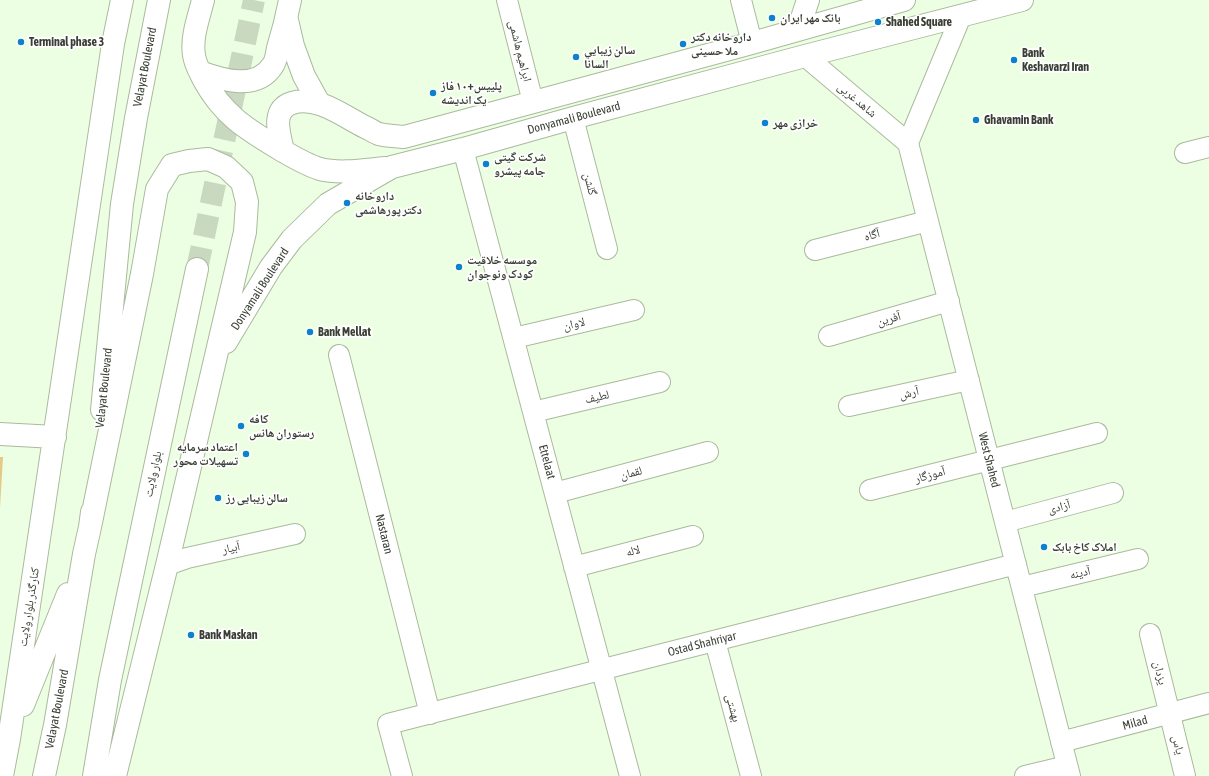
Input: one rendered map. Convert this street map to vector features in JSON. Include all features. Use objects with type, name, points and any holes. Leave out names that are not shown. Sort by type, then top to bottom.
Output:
[{"type":"main road","name":"کنارگذر بلوار ولایت","points":[[2,776],[9,739],[55,437],[111,59],[122,0]]},
{"type":"main road","name":"Velayat Boulevard","points":[[44,776],[55,725],[84,554],[90,527],[122,204],[136,118],[159,0]]},
{"type":"main road","points":[[203,0],[194,41],[193,54],[200,72],[213,95],[240,124],[300,161],[320,169],[364,170],[392,167]]},
{"type":"main road","points":[[798,30],[808,0]]},
{"type":"main road","points":[[283,151],[277,126],[282,109],[290,103],[307,100],[319,103],[379,134],[404,137],[752,43],[904,0]]},
{"type":"main road","name":"Donyamali Boulevard","points":[[213,366],[246,307],[292,239],[328,204],[392,167],[805,56],[1022,0]]},
{"type":"main road","points":[[200,72],[221,80],[232,81],[251,80],[266,74],[274,64],[288,9]]},
{"type":"main road","points":[[288,9],[293,46],[304,76],[319,103]]},
{"type":"main road","points":[[90,527],[124,365],[157,189],[172,165],[189,160],[208,159],[226,167],[242,182],[247,202],[245,232],[167,564],[115,776]]},
{"type":"main road","name":"بلوار ولایت","points":[[94,776],[110,680],[197,269]]},
{"type":"main road","points":[[0,434],[55,437]]},
{"type":"main road","points":[[9,739],[84,554]]},
{"type":"street","name":"ابراهیم هاشمی","points":[[507,0],[533,102]]},
{"type":"street","points":[[741,0],[752,43]]},
{"type":"street","points":[[908,143],[961,16]]},
{"type":"street","name":"شاهد غربی","points":[[805,56],[908,143]]},
{"type":"street","name":"گلشن","points":[[573,118],[607,249]]},
{"type":"street","name":"West Shahed","points":[[908,143],[1069,771]]},
{"type":"street","points":[[1185,153],[1209,147]]},
{"type":"street","name":"Ettelaat","points":[[463,149],[630,776]]},
{"type":"street","name":"آگاه","points":[[815,250],[928,221]]},
{"type":"street","name":"آفرین","points":[[829,336],[949,301]]},
{"type":"street","name":"لاوان","points":[[514,338],[634,310]]},
{"type":"street","name":"Nastaran","points":[[339,355],[430,714]]},
{"type":"street","name":"آرش","points":[[849,406],[969,380]]},
{"type":"street","name":"لطیف","points":[[533,412],[660,382]]},
{"type":"street","name":"آموزگار","points":[[870,490],[1097,433]]},
{"type":"street","name":"لقمان","points":[[555,493],[708,452]]},
{"type":"street","name":"آزادی","points":[[1005,522],[1113,493]]},
{"type":"street","name":"آبیار","points":[[167,564],[187,558],[295,534]]},
{"type":"street","name":"لاله","points":[[574,567],[693,536]]},
{"type":"street","name":"آدینه","points":[[1022,587],[1138,559]]},
{"type":"street","name":"Ostad Shahriyar","points":[[402,776],[388,724],[1016,564]]},
{"type":"street","name":"یزدان","points":[[1150,634],[1170,713]]},
{"type":"street","name":"بهشتی","points":[[715,641],[751,776]]},
{"type":"street","name":"Milad","points":[[1062,742],[1209,703]]},
{"type":"street","name":"یاس","points":[[1170,713],[1185,776]]},
{"type":"street","points":[[1025,776],[1069,771]]},
{"type":"shaded area","points":[[0,457],[3,457],[0,508]]},
{"type":"tunnel","points":[[197,269],[254,0]]},
{"type":"place","name":"بانک مهر ایران","points":[[772,18]]},
{"type":"place","name":"Shahed Square","points":[[878,22]]},
{"type":"place","name":"Terminal phase 3","points":[[21,42]]},
{"type":"place","name":"داروخانه دکتر ملا حسینی","points":[[683,44]]},
{"type":"place","name":"سالن زيبايي السانا","points":[[576,57]]},
{"type":"place","name":"Bank Keshavarzi Iran","points":[[1014,60]]},
{"type":"place","name":"پلییس+١٠ فاز یک اندیشه","points":[[433,93]]},
{"type":"place","name":"Ghavamin Bank","points":[[976,120]]},
{"type":"place","name":"خرازی مهر","points":[[765,123]]},
{"type":"place","name":"شرکت گیتی جامه پیشرو","points":[[486,164]]},
{"type":"place","name":"داروخانه دکتر پورهاشمی","points":[[347,203]]},
{"type":"place","name":"موسسه خلاقیت کودک ونوجوان","points":[[459,267]]},
{"type":"place","name":"Bank Mellat","points":[[310,332]]},
{"type":"place","name":"کافه رستوران هانس","points":[[241,426]]},
{"type":"place","name":"اعتماد سرمایه تسهیلات محور","points":[[246,454]]},
{"type":"place","name":"سالن زیبایی رز","points":[[218,498]]},
{"type":"place","name":"املاک کاخ بابک","points":[[1044,547]]},
{"type":"place","name":"Bank Maskan","points":[[191,635]]}]
